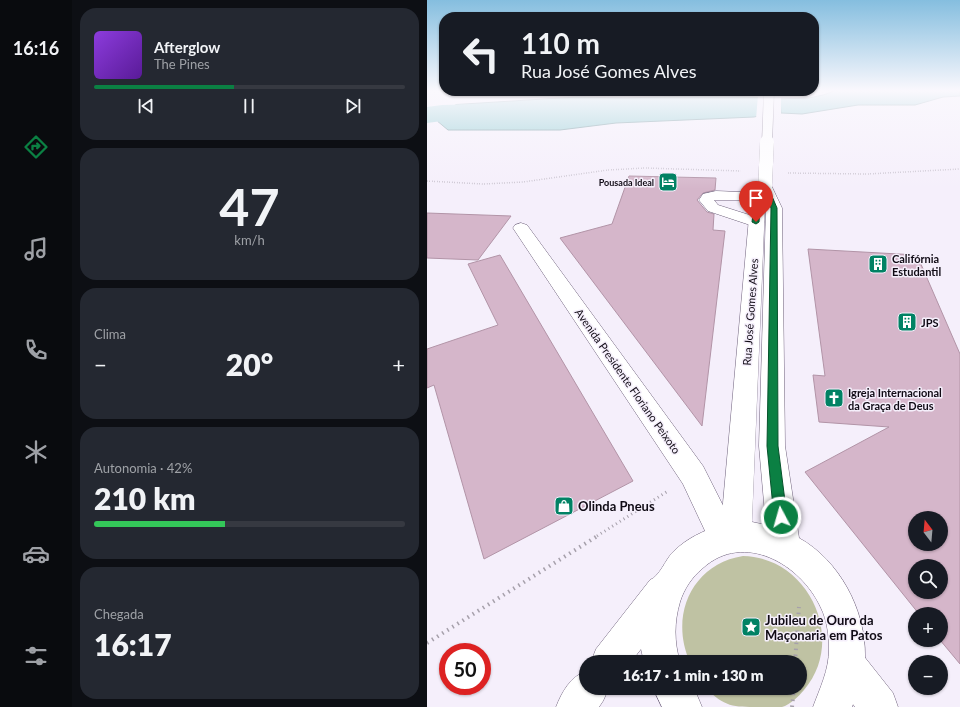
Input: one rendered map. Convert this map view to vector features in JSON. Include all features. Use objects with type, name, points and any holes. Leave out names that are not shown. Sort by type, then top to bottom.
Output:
[{"type":"main road","points":[[756,222],[713,208],[706,200],[708,197],[716,195],[763,191],[767,123]]},
{"type":"main road","name":"Rua José Gomes Alves","points":[[731,538],[738,495],[757,207],[763,191]]},
{"type":"main road","name":"Rua José Gomes Alves","points":[[763,191],[774,208],[772,446],[793,551]]},
{"type":"main road","name":"Avenida Presidente Floriano Peixoto","points":[[521,228],[693,475],[731,538]]},
{"type":"main road","points":[[614,655],[682,565],[700,550],[717,540],[756,536],[793,551],[818,573],[833,595],[842,618],[846,641],[846,663],[841,688],[832,707]]},
{"type":"main road","points":[[660,655],[658,637],[660,616],[664,597],[671,580]]},
{"type":"main road","points":[[846,663],[879,707]]},
{"type":"main road","points":[[575,707],[584,695]]},
{"type":"main road","points":[[676,695],[683,707]]},
{"type":"path","points":[[427,181],[483,184],[523,182],[608,170],[645,168],[747,171]]},
{"type":"path","points":[[783,173],[867,174],[960,169]]},
{"type":"path","points":[[427,643],[693,475]]},
{"type":"path","points":[[793,551],[795,655]]},
{"type":"path","points":[[792,707],[793,695]]},
{"type":"green space","points":[[743,556],[766,560],[786,570],[803,586],[814,605],[821,626],[822,648],[816,670],[807,685],[807,655],[688,655],[684,645],[682,627],[684,610],[689,595],[698,581],[710,569],[725,561]]},
{"type":"green space","points":[[713,695],[799,695],[782,707],[742,707],[730,705]]},
{"type":"water","points":[[440,123],[616,123],[560,130],[448,130]]},
{"type":"building","points":[[629,176],[716,178],[715,190],[703,193],[697,200],[707,212],[714,214],[713,230],[725,231],[702,426],[560,238],[612,224]]},
{"type":"building","points":[[427,213],[511,216],[478,260],[427,258]]},
{"type":"building","points":[[808,249],[917,255],[960,354],[960,664],[946,647],[948,647],[948,607],[913,607],[805,472],[889,427],[819,422],[813,375],[825,376]]},
{"type":"building","points":[[500,255],[633,481],[484,559],[434,385],[427,388],[427,349],[498,325],[468,264]]},
{"type":"place","name":"Pousada Ideal","points":[[668,182]]},
{"type":"place","name":"Califórnia Estudantil","points":[[878,264]]},
{"type":"place","name":"JPS","points":[[907,322]]},
{"type":"place","name":"Igreja Internacional da Graça de Deus","points":[[834,398]]},
{"type":"place","name":"Olinda Pneus","points":[[564,506]]},
{"type":"place","name":"Jubileu de Ouro da Maçonaria em Patos","points":[[751,627]]},
{"type":"route","points":[[756,222],[757,207],[765,187],[774,208],[772,446],[781,517]]}]
